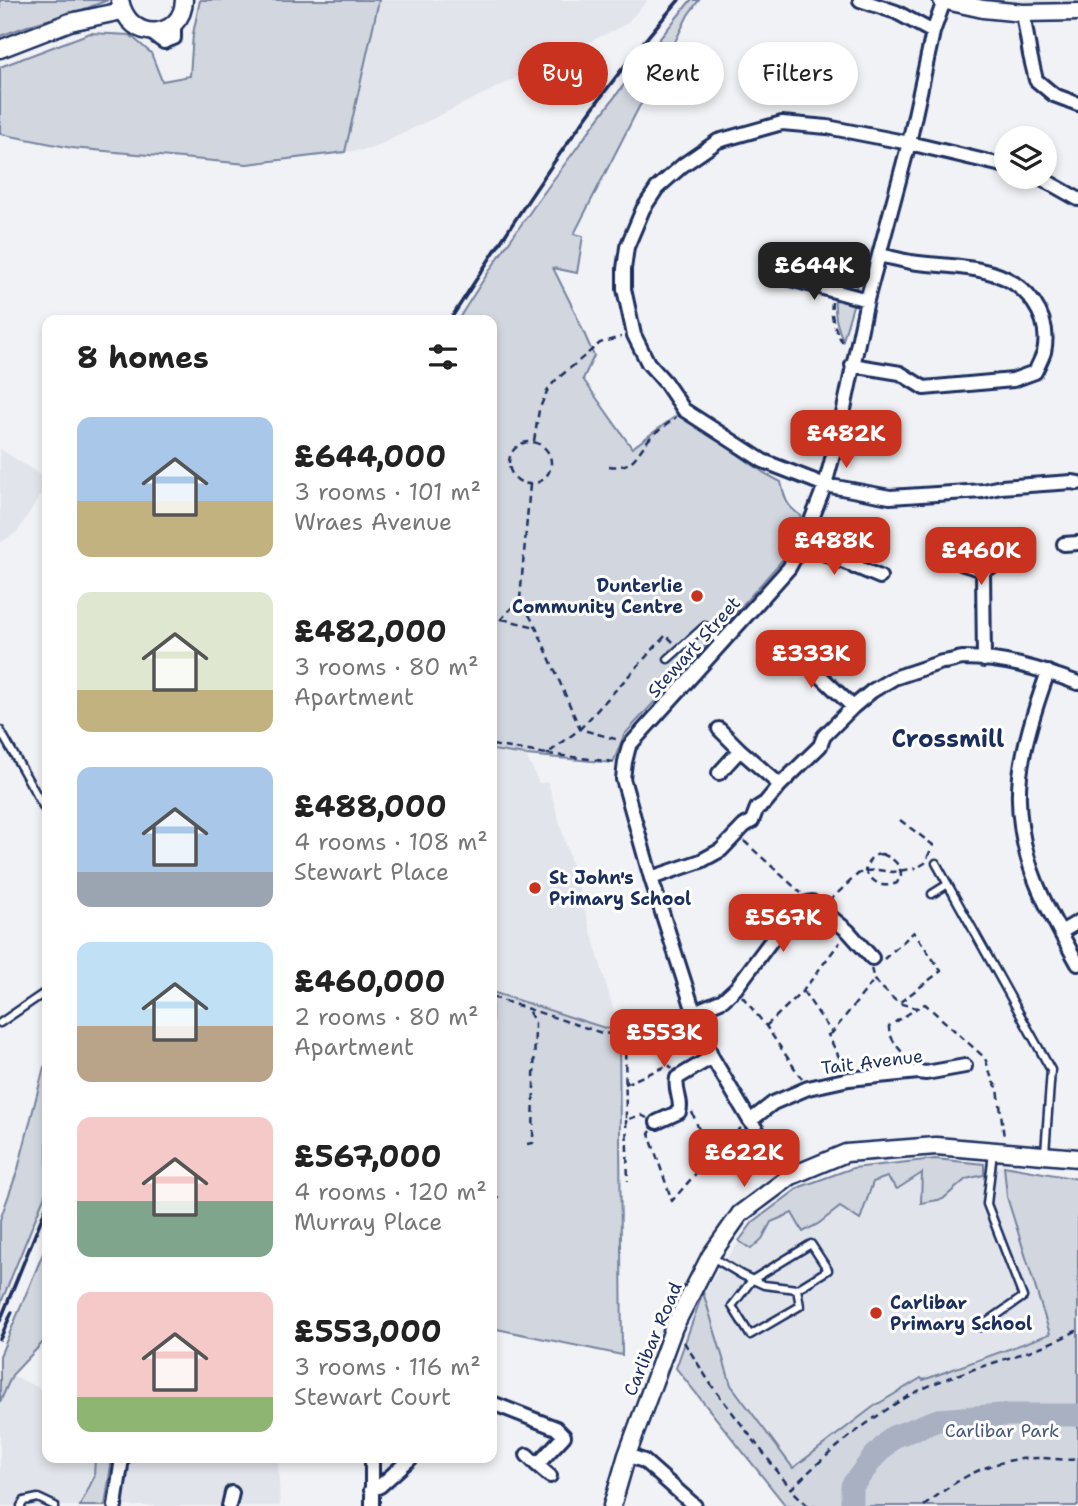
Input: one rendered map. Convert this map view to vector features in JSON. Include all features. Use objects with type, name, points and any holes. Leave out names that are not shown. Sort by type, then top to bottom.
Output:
[{"type":"street","points":[[0,49],[121,6],[127,20],[135,27],[150,32],[165,30],[180,16],[184,0]]},
{"type":"street","points":[[860,0],[896,12],[933,32]]},
{"type":"street","points":[[943,0],[983,9],[1023,13],[1078,12]]},
{"type":"street","name":"Stewart Street","points":[[791,1176],[750,1121],[712,1057],[694,1012],[651,878],[623,779],[625,762],[629,746],[789,568],[802,544],[825,485],[839,433],[867,300],[909,143],[933,32],[943,0]]},
{"type":"street","points":[[1023,13],[1035,80],[1054,95],[1078,104]]},
{"type":"street","points":[[994,163],[827,127],[782,123],[718,141],[683,165],[657,188],[643,209],[627,247],[624,269],[624,289],[634,335],[648,363],[684,410],[763,461],[825,485],[891,497],[1078,483]]},
{"type":"street","points":[[1057,187],[1078,199]]},
{"type":"street","points":[[852,365],[900,373],[923,388],[1013,380],[1035,372],[1044,352],[1045,328],[1038,310],[1028,293],[1014,284],[994,274],[958,266],[912,262],[879,255]]},
{"type":"street","points":[[769,273],[867,300]]},
{"type":"street","points":[[1064,544],[1078,543]]},
{"type":"street","points":[[802,544],[880,577]]},
{"type":"street","points":[[854,567],[864,546]]},
{"type":"street","points":[[964,564],[983,570],[997,564]]},
{"type":"street","points":[[983,570],[984,660]]},
{"type":"street","points":[[814,669],[836,647]]},
{"type":"street","points":[[792,649],[853,707]]},
{"type":"street","points":[[651,878],[701,861],[721,850],[751,821],[757,808],[820,746],[824,736],[853,707],[894,678],[957,659],[1014,663],[1078,682]]},
{"type":"street","points":[[1048,672],[1035,711],[1020,777],[1020,810],[1029,863],[1036,884],[1078,964]]},
{"type":"street","points":[[719,729],[780,785]]},
{"type":"street","points":[[719,773],[740,750]]},
{"type":"street","points":[[694,1012],[723,1000],[736,988],[794,910],[803,904],[817,905],[848,931],[872,958]]},
{"type":"street","points":[[1061,932],[1078,922]]},
{"type":"street","points":[[657,1122],[681,1109],[676,1088],[677,1078],[712,1057]]},
{"type":"street","name":"Tait Avenue","points":[[750,1121],[773,1102],[808,1088],[849,1079],[926,1073],[965,1066]]},
{"type":"street","name":"Carlibar Road","points":[[612,1506],[627,1455],[674,1327],[711,1255],[740,1214],[791,1176],[846,1153],[936,1146],[1078,1158]]},
{"type":"street","points":[[497,1405],[561,1432],[564,1436],[537,1465]]},
{"type":"street","points":[[527,1455],[550,1476]]},
{"type":"street","points":[[627,1455],[644,1461],[695,1506]]},
{"type":"street","points":[[115,1506],[121,1463]]},
{"type":"street","points":[[372,1463],[372,1506]]},
{"type":"street","points":[[371,1490],[380,1486],[405,1463]]},
{"type":"lane","points":[[668,659],[705,626],[720,643]]},
{"type":"lane","points":[[0,730],[42,804]]},
{"type":"lane","points":[[936,863],[1051,1070],[1045,1155]]},
{"type":"lane","points":[[932,894],[948,884]]},
{"type":"lane","points":[[0,1023],[42,994]]},
{"type":"lane","points":[[980,1327],[1023,1297],[987,1204],[999,1151]]},
{"type":"lane","points":[[711,1255],[752,1280],[764,1285],[797,1289],[828,1270],[811,1244],[752,1280],[732,1306],[750,1335],[800,1306],[797,1289]]},
{"type":"lane","points":[[21,1506],[24,1501],[37,1498],[55,1506]]},
{"type":"path","points":[[534,441],[539,410],[548,389],[556,380],[600,343],[634,335]]},
{"type":"path","points":[[609,466],[624,466],[634,460],[652,437],[684,410]]},
{"type":"path","points":[[534,441],[546,448],[552,460],[550,471],[542,481],[530,485],[518,481],[509,471],[508,460],[520,443],[534,441]]},
{"type":"path","points":[[530,485],[520,598],[536,627],[580,729]]},
{"type":"path","points":[[497,624],[520,598]]},
{"type":"path","points":[[502,619],[536,627]]},
{"type":"path","points":[[547,754],[580,729],[666,635],[679,649]]},
{"type":"path","points":[[580,729],[621,740],[629,746]]},
{"type":"path","points":[[497,746],[625,762]]},
{"type":"path","points":[[737,834],[788,883],[817,905],[865,871],[901,871],[925,863],[933,845],[900,820]]},
{"type":"path","points":[[882,854],[892,858],[901,871],[901,876],[897,883],[882,886],[865,871],[870,858],[882,854]]},
{"type":"path","points":[[766,1026],[803,991],[848,931]]},
{"type":"path","points":[[898,1003],[941,971],[915,932],[871,970],[874,980],[898,1003],[917,1008]]},
{"type":"path","points":[[849,1079],[828,1035],[874,980]]},
{"type":"path","points":[[736,988],[766,1026],[808,1088]]},
{"type":"path","points":[[803,991],[832,1033]]},
{"type":"path","points":[[497,998],[605,1034],[694,1012]]},
{"type":"path","points":[[918,1072],[889,1032],[890,1026],[925,1004],[985,1058],[993,1082],[998,1088],[999,1151]]},
{"type":"path","points":[[527,1008],[535,1023],[533,1143],[527,1144]]},
{"type":"path","points":[[625,1031],[628,1181]]},
{"type":"path","points":[[625,1084],[669,1065],[677,1078]]},
{"type":"path","points":[[679,1100],[691,1110],[710,1157]]},
{"type":"path","points":[[626,1120],[640,1115],[657,1122],[649,1134],[672,1201],[710,1157],[750,1121]]},
{"type":"path","points":[[674,1327],[712,1386],[807,1506]]},
{"type":"path","points":[[791,1489],[815,1465],[879,1415],[918,1392],[1060,1340],[1078,1330]]},
{"type":"path","points":[[924,1506],[965,1476],[986,1467],[1039,1458],[1078,1459]]},
{"type":"shaded area","points":[[379,0],[648,0],[626,24],[589,42],[518,42],[518,77],[371,149],[345,152]]},
{"type":"shaded area","points":[[942,0],[1078,0],[1078,12]]},
{"type":"shaded area","points":[[0,449],[42,476],[42,492],[18,531],[0,543]]},
{"type":"shaded area","name":"St John's Primary School","points":[[497,751],[526,755],[539,783],[548,782],[619,1029],[605,1028],[497,994]]},
{"type":"shaded area","name":"Carlibar Primary School","points":[[935,1159],[1004,1166],[1007,1197],[1050,1334],[923,1380],[873,1407],[793,1468],[731,1385],[703,1292],[753,1222],[800,1187],[853,1168]]},
{"type":"shaded area","points":[[12,1375],[42,1390],[42,1463],[278,1463],[280,1506],[0,1506],[0,1402]]},
{"type":"green space","points":[[0,0],[108,0],[0,36]]},
{"type":"green space","points":[[200,0],[379,0],[345,152],[247,164],[72,148],[0,134],[0,67],[90,33],[130,35],[151,53],[162,81],[190,76],[193,34]]},
{"type":"green space","points":[[691,0],[699,0],[675,42],[658,42]]},
{"type":"green space","points":[[622,87],[622,105],[640,105],[574,234],[583,236],[577,273],[553,268],[594,356],[583,379],[632,448],[680,413],[764,473],[781,482],[787,502],[801,516],[785,557],[624,735],[613,763],[497,751],[497,315],[461,315],[499,256]]},
{"type":"green space","points":[[864,255],[855,292],[837,287],[848,269]]},
{"type":"green space","points":[[835,296],[854,302],[843,340],[836,318]]},
{"type":"green space","points":[[497,994],[605,1028],[619,1029],[622,1355],[497,1329]]},
{"type":"green space","points":[[42,1075],[42,1202],[0,1305],[0,1220],[18,1169]]},
{"type":"green space","points":[[935,1159],[984,1164],[984,1175],[966,1179],[943,1199],[921,1203],[922,1173],[897,1189],[887,1177],[873,1182],[860,1220],[840,1207],[803,1232],[792,1213],[771,1222],[762,1239],[751,1249],[739,1241],[753,1222],[800,1187],[853,1168]]},
{"type":"green space","name":"Carlibar Park","points":[[1004,1166],[1078,1179],[1078,1506],[786,1506],[676,1368],[703,1292],[731,1385],[793,1468],[873,1407],[921,1378],[923,1380],[1050,1334],[1007,1197]]},
{"type":"green space","points":[[42,1256],[42,1343],[12,1375],[0,1402],[0,1356]]},
{"type":"green space","points":[[95,1463],[111,1463],[105,1506],[80,1506],[94,1477]]},
{"type":"waterway","points":[[852,1506],[852,1486],[893,1437],[938,1420],[1000,1415],[1078,1415]]},
{"type":"railway","points":[[453,315],[587,116],[679,0]]},
{"type":"railway","points":[[0,1321],[42,1217]]},
{"type":"railway","points":[[0,1339],[12,1312]]},
{"type":"place","name":"Dunterlie Community Centre","points":[[697,596]]},
{"type":"place","name":"St John's Primary School","points":[[535,888]]},
{"type":"place","name":"Carlibar Primary School","points":[[876,1313]]},
{"type":"district","name":"Crossmill","points":[[948,739]]}]
